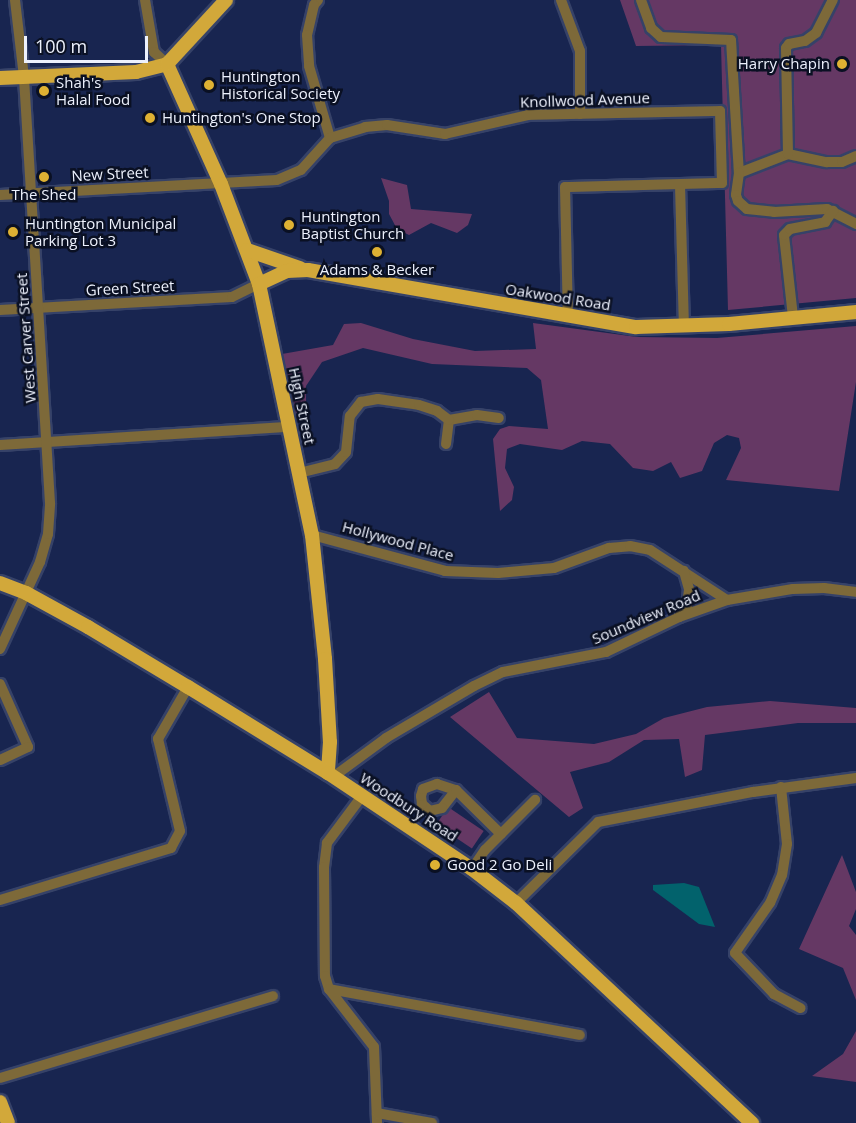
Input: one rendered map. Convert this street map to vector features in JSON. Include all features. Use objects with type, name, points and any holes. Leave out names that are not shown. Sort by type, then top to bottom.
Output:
[{"type":"main road","points":[[0,78],[136,72],[167,64],[226,0]]},
{"type":"main road","name":"High Street","points":[[167,64],[221,184],[259,284],[312,535],[325,659],[330,775]]},
{"type":"main road","points":[[247,250],[308,270]]},
{"type":"main road","name":"Oakwood Road","points":[[259,284],[287,271],[308,270],[636,327],[684,326],[856,312]]},
{"type":"main road","name":"Woodbury Road","points":[[0,583],[26,593],[88,627],[188,687],[330,775],[472,869],[516,903],[752,1123]]},
{"type":"main road","points":[[0,1102],[8,1123]]},
{"type":"street","name":"West Carver Street","points":[[0,649],[40,562],[48,534],[47,442],[39,308],[24,77],[15,0]]},
{"type":"street","points":[[145,0],[154,52],[167,64]]},
{"type":"street","points":[[221,184],[277,180],[301,170],[330,138],[309,66],[307,35],[318,0]]},
{"type":"street","points":[[561,0],[580,51],[580,114]]},
{"type":"street","points":[[641,0],[651,28],[661,37],[731,37],[739,173],[734,189],[738,201],[747,209],[767,212],[820,209],[833,211],[856,224]]},
{"type":"street","points":[[788,154],[786,43],[811,38],[833,0]]},
{"type":"street","name":"Knollwood Avenue","points":[[330,138],[365,127],[387,125],[445,134],[528,115],[720,111],[722,183],[680,184]]},
{"type":"street","points":[[739,173],[788,154],[827,162],[842,162],[856,156]]},
{"type":"street","name":"New Street","points":[[0,195],[221,184]]},
{"type":"street","points":[[568,316],[565,187],[680,184],[684,326]]},
{"type":"street","points":[[793,316],[784,236],[790,229],[825,222],[833,211]]},
{"type":"street","name":"Green Street","points":[[0,310],[232,297],[259,284]]},
{"type":"street","points":[[299,473],[335,464],[346,452],[350,416],[361,402],[378,399],[419,405],[437,411],[449,420]]},
{"type":"street","points":[[449,420],[465,415],[500,418]]},
{"type":"street","points":[[446,444],[449,420]]},
{"type":"street","points":[[0,445],[289,427]]},
{"type":"street","name":"Hollywood Place","points":[[312,535],[451,571],[498,573],[554,568],[609,548],[630,546],[650,550],[727,600]]},
{"type":"street","points":[[679,617],[687,606],[689,589],[684,570]]},
{"type":"street","name":"Soundview Road","points":[[330,775],[386,738],[503,672],[606,652],[679,617],[727,600],[793,589],[824,588],[856,592]]},
{"type":"street","points":[[0,684],[28,747],[0,760]]},
{"type":"street","points":[[0,900],[171,848],[180,831],[158,739],[188,687]]},
{"type":"street","points":[[516,903],[598,822],[782,787],[856,778]]},
{"type":"street","points":[[782,787],[787,844],[782,875],[770,903],[735,953],[774,994],[801,1008]]},
{"type":"street","points":[[456,790],[501,834]]},
{"type":"street","points":[[362,796],[327,843],[324,867],[325,976],[329,989],[374,1047],[377,1118],[432,1123]]},
{"type":"street","points":[[472,869],[501,834],[535,800]]},
{"type":"street","points":[[329,989],[580,1035]]},
{"type":"street","points":[[0,1078],[273,996]]},
{"type":"shaded area","points":[[620,0],[856,0],[856,298],[728,310],[721,45],[636,46]]},
{"type":"shaded area","points":[[381,178],[407,185],[411,209],[472,214],[468,225],[457,233],[431,223],[409,235],[397,229],[389,214],[389,201]]},
{"type":"shaded area","points":[[361,323],[413,339],[475,351],[536,349],[533,323],[637,337],[717,338],[856,326],[856,382],[839,491],[726,480],[741,448],[739,438],[727,435],[714,443],[702,471],[680,478],[671,462],[653,471],[633,468],[610,444],[582,441],[562,450],[520,444],[507,449],[505,468],[514,487],[512,500],[500,511],[493,439],[500,429],[509,426],[548,429],[541,380],[527,368],[432,364],[363,348],[322,362],[306,386],[306,401],[296,414],[290,405],[282,354],[333,345],[344,324]]},
{"type":"shaded area","points":[[489,692],[517,738],[594,744],[636,734],[664,718],[707,707],[770,701],[856,708],[856,723],[798,723],[705,735],[702,770],[685,777],[679,739],[644,740],[609,762],[570,772],[583,808],[569,817],[450,717]]},
{"type":"shaded area","points":[[448,807],[484,831],[472,848],[436,824]]},
{"type":"shaded area","points":[[842,855],[856,892],[856,909],[849,926],[856,935],[856,1000],[843,968],[799,949]]},
{"type":"shaded area","points":[[684,883],[699,887],[715,927],[699,924],[653,890],[653,885]]},
{"type":"shaded area","points":[[856,1031],[856,1082],[812,1076],[843,1054]]},
{"type":"place","name":"Harry Chapin","points":[[842,64]]},
{"type":"place","name":"Huntington Historical Society","points":[[209,85]]},
{"type":"place","name":"Shah's Halal Food","points":[[44,91]]},
{"type":"place","name":"Huntington's One Stop","points":[[150,118]]},
{"type":"place","name":"The Shed","points":[[44,177]]},
{"type":"place","name":"Huntington Baptist Church","points":[[289,225]]},
{"type":"place","name":"Huntington Municipal Parking Lot 3","points":[[13,232]]},
{"type":"place","name":"Adams & Becker","points":[[377,252]]},
{"type":"place","name":"Good 2 Go Deli","points":[[435,865]]}]
